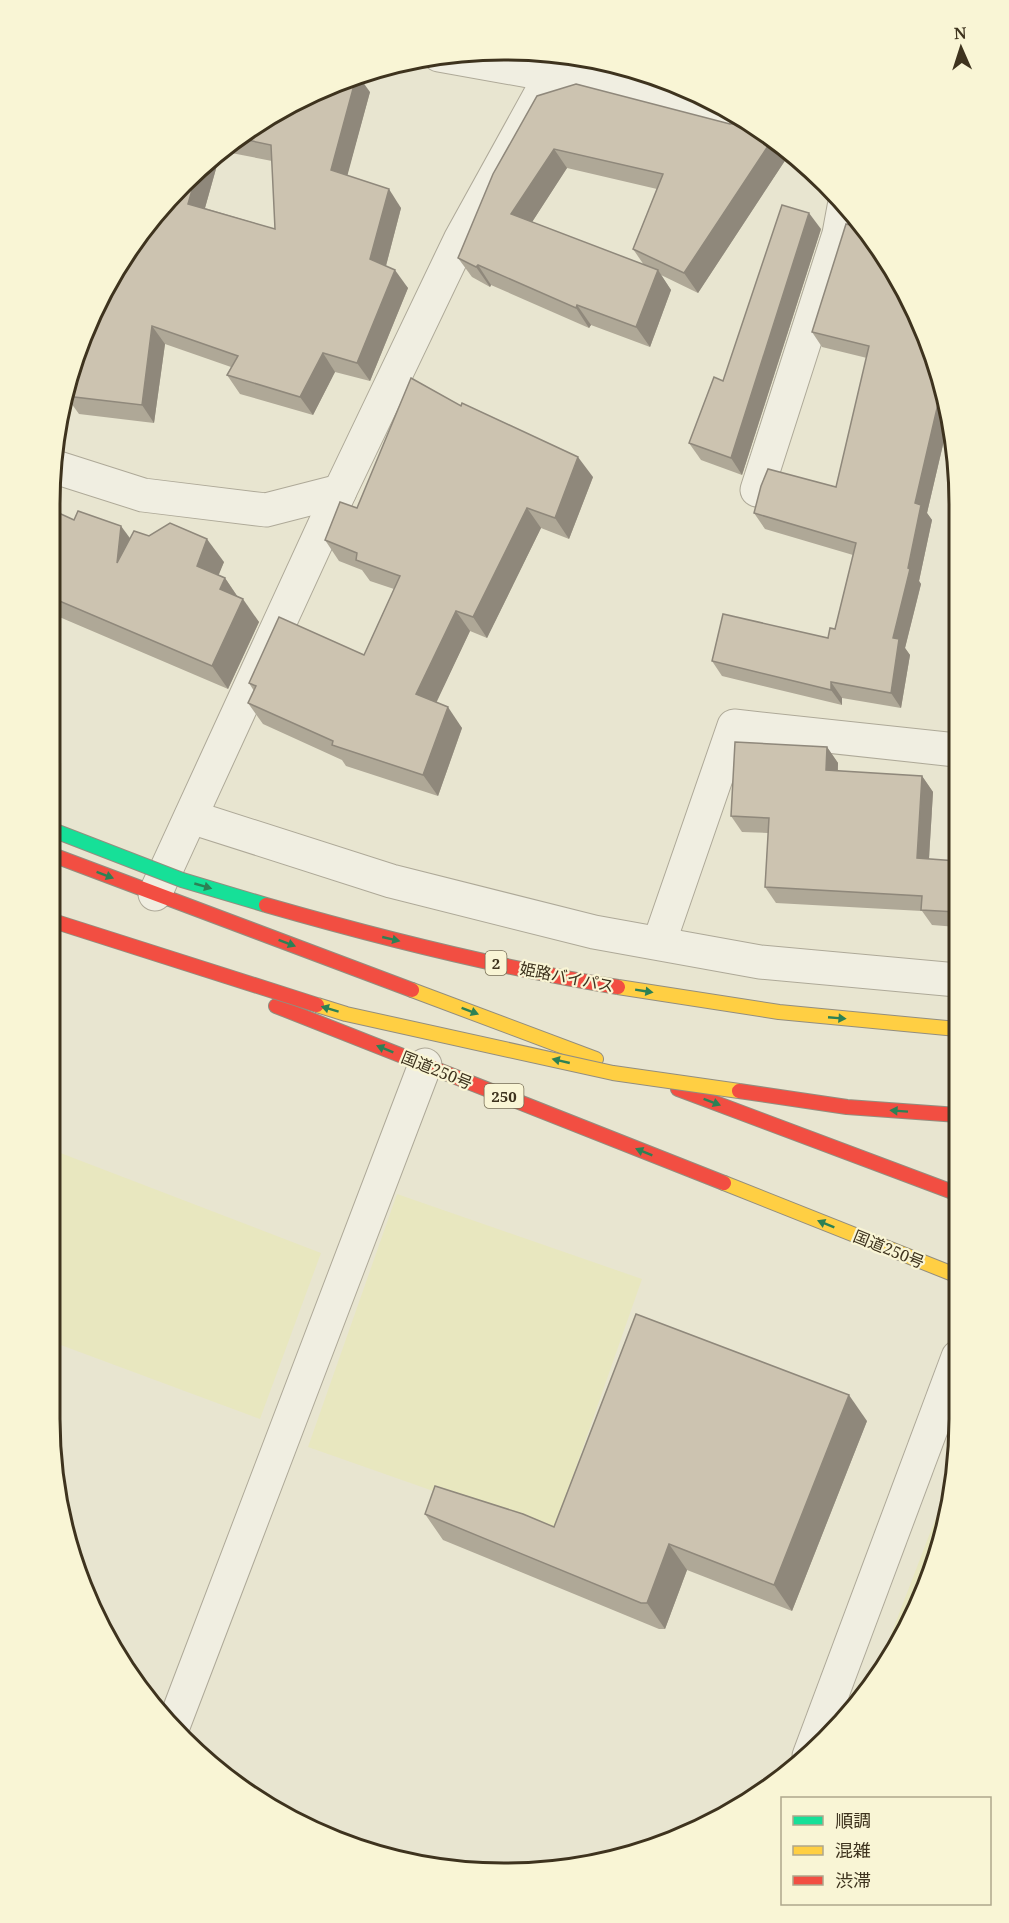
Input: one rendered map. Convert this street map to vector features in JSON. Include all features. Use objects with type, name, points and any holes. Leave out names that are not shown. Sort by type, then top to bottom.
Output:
[{"type":"highway","name":"姫路バイパス","points":[[60,833],[182,880],[356,931],[564,978],[779,1012],[949,1028]]},
{"type":"highway","points":[[60,858],[949,1191]]},
{"type":"highway","points":[[60,921],[346,1014],[613,1073],[847,1107],[949,1114]]},
{"type":"highway","name":"国道250号","points":[[60,922],[949,1272]]},
{"type":"street","points":[[499,60],[555,65],[717,114]]},
{"type":"street","points":[[155,894],[340,491],[459,240],[555,65]]},
{"type":"street","points":[[757,490],[839,234],[842,215]]},
{"type":"street","points":[[62,469],[143,495],[266,510],[340,491]]},
{"type":"street","points":[[659,943],[735,726],[949,749]]},
{"type":"street","points":[[191,817],[391,881],[594,932],[760,962],[949,979]]},
{"type":"street","points":[[176,1718],[425,1065]]},
{"type":"street","points":[[817,1735],[949,1382]]},
{"type":"green space","points":[[60,1153],[321,1253],[260,1419],[60,1345]]},
{"type":"green space","points":[[397,1194],[642,1279],[553,1533],[308,1447]]},
{"type":"green space","points":[[939,1509],[934,1534],[915,1589],[888,1643]]},
{"type":"building","points":[[576,84],[733,124],[768,147],[684,273],[633,249],[663,174],[554,149],[511,214],[658,270],[636,327],[577,305],[576,308],[458,258],[493,174],[537,96]]},
{"type":"building","points":[[353,87],[331,170],[389,189],[370,259],[395,270],[357,363],[323,353],[300,397],[227,375],[238,356],[152,326],[142,405],[73,397],[94,334],[120,282],[152,234],[193,187],[188,204],[275,229],[271,145],[250,141],[308,106]]},
{"type":"building","points":[[782,205],[809,213],[731,458],[689,443],[714,377],[723,381]]},
{"type":"building","points":[[846,224],[850,225],[874,258],[903,308],[925,362],[938,406],[915,503],[921,505],[908,568],[910,569],[893,638],[899,639],[891,693],[831,682],[831,690],[712,661],[723,614],[828,638],[830,628],[835,629],[856,543],[754,513],[768,469],[836,487],[869,346],[812,332]]},
{"type":"building","points":[[411,378],[461,406],[462,403],[578,457],[555,518],[527,508],[473,617],[456,611],[416,694],[448,707],[423,775],[332,745],[333,741],[248,703],[256,686],[249,683],[279,617],[364,655],[400,576],[356,560],[357,553],[325,540],[340,502],[357,508]]},
{"type":"building","points":[[78,511],[121,526],[117,563],[134,531],[149,536],[170,523],[207,539],[197,566],[225,578],[220,589],[243,599],[212,666],[60,601],[60,514],[74,520]]},
{"type":"building","points":[[735,742],[827,747],[826,770],[922,776],[917,858],[949,860],[949,912],[921,910],[922,896],[765,887],[769,818],[731,816]]},
{"type":"building","points":[[636,1314],[849,1395],[774,1585],[669,1544],[647,1603],[641,1603],[425,1514],[435,1486],[523,1514],[554,1527]]},
{"type":"traffic: slow","points":[[618,987],[779,1012],[949,1028]]},
{"type":"traffic: slow","points":[[412,990],[596,1059]]},
{"type":"traffic: slow","points":[[317,1005],[346,1014],[613,1073],[739,1091]]},
{"type":"traffic: slow","points":[[724,1183],[949,1272]]},
{"type":"traffic: jam","points":[[60,858],[412,990]]},
{"type":"traffic: jam","points":[[266,905],[440,951],[529,971],[618,987]]},
{"type":"traffic: jam","points":[[60,923],[317,1005]]},
{"type":"traffic: jam","points":[[276,1006],[724,1183]]},
{"type":"traffic: jam","points":[[678,1089],[949,1191]]},
{"type":"traffic: jam","points":[[739,1091],[847,1107],[949,1114]]},
{"type":"traffic: fast","points":[[60,833],[182,880],[266,905]]}]
